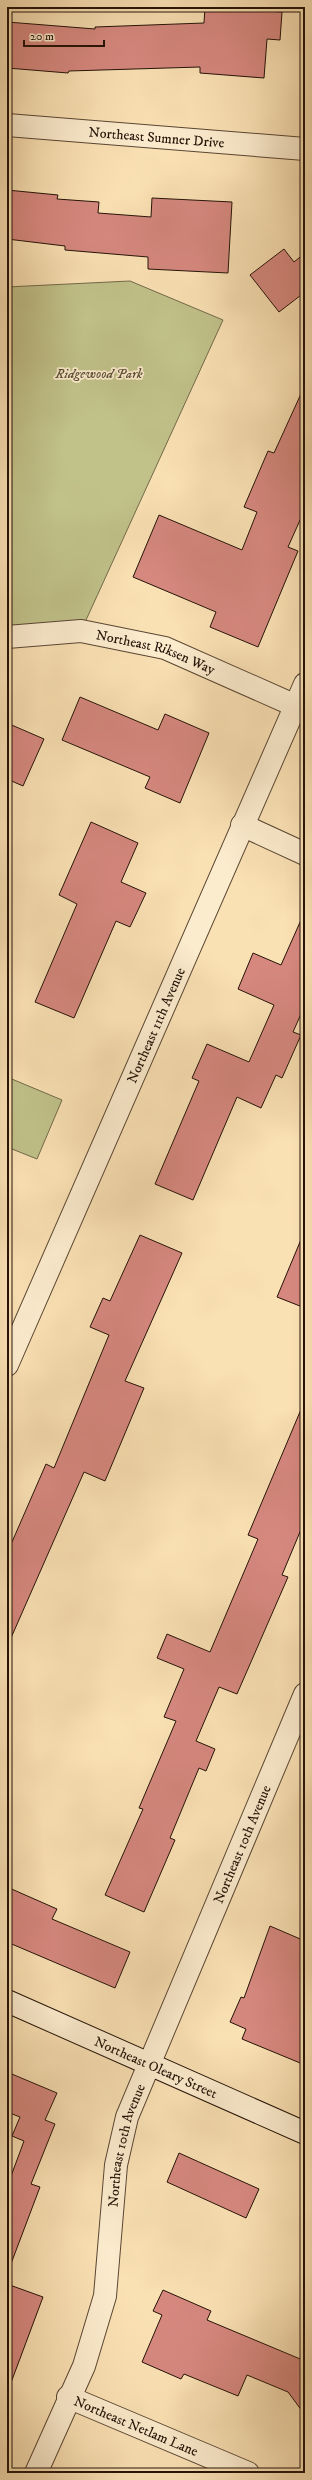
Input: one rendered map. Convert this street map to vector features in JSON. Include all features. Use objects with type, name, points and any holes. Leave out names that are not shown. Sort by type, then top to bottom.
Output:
[{"type":"street","name":"Northeast Sumner Drive","points":[[7,125],[305,149]]},
{"type":"street","name":"Northeast Riksen Way","points":[[7,637],[81,631],[165,648],[296,706]]},
{"type":"street","name":"Northeast 11th Avenue","points":[[7,1366],[242,825],[305,684]]},
{"type":"street","points":[[242,825],[305,854]]},
{"type":"street","name":"Northeast 10th Avenue","points":[[36,2473],[68,2397],[84,2366],[105,2296],[116,2165],[127,2117],[305,1694]]},
{"type":"street","name":"Northeast Oleary Street","points":[[7,2000],[305,2133]]},
{"type":"street","name":"Northeast Netlam Lane","points":[[68,2397],[248,2473]]},
{"type":"green space","name":"Ridgewood Park","points":[[130,281],[223,320],[81,631],[7,637],[7,287]]},
{"type":"green space","points":[[7,1077],[62,1100],[37,1159],[7,1147]]},
{"type":"building","points":[[205,7],[282,12],[280,40],[267,39],[264,78],[200,73],[200,67],[69,71],[68,73],[7,68],[7,22],[95,29],[95,27],[204,23]]},
{"type":"building","points":[[7,190],[58,195],[57,199],[99,202],[98,213],[151,217],[152,198],[232,202],[228,273],[148,269],[148,257],[65,250],[65,246],[7,239]]},
{"type":"building","points":[[284,249],[294,262],[305,253],[305,292],[279,312],[250,275]]},
{"type":"building","points":[[305,385],[305,509],[288,547],[298,551],[258,647],[210,627],[216,612],[133,577],[159,515],[242,550],[257,512],[244,507],[268,451],[274,453]]},
{"type":"building","points":[[80,697],[158,730],[165,714],[209,733],[180,803],[145,788],[150,777],[62,740]]},
{"type":"building","points":[[7,723],[44,739],[23,786],[7,779]]},
{"type":"building","points":[[91,822],[138,843],[121,882],[146,893],[130,927],[116,921],[74,1018],[35,1002],[77,904],[59,895]]},
{"type":"building","points":[[305,911],[305,1005],[293,1032],[301,1035],[282,1078],[276,1075],[261,1108],[237,1097],[193,1200],[155,1184],[199,1081],[192,1078],[207,1044],[249,1062],[274,1005],[238,989],[253,953],[281,965]]},
{"type":"building","points":[[305,1230],[305,1308],[277,1297]]},
{"type":"building","points":[[140,1235],[182,1253],[125,1381],[144,1388],[105,1481],[84,1472],[7,1647],[7,1540],[12,1542],[46,1464],[54,1468],[109,1335],[90,1327],[103,1298],[110,1301]]},
{"type":"building","points":[[305,1400],[305,1520],[282,1575],[288,1577],[237,1694],[219,1687],[196,1741],[215,1749],[206,1771],[199,1768],[170,1838],[175,1840],[144,1912],[105,1895],[143,1809],[139,1808],[176,1721],[164,1717],[184,1669],[157,1658],[167,1634],[210,1652],[258,1539],[248,1535]]},
{"type":"building","points":[[7,1887],[57,1909],[52,1919],[130,1952],[115,1988],[7,1942]]},
{"type":"building","points":[[270,1926],[305,1941],[305,2065],[242,2039],[246,2029],[230,2022],[241,1997],[244,1998]]},
{"type":"building","points":[[7,2072],[57,2093],[45,2120],[55,2124],[31,2184],[40,2187],[9,2269],[7,2268],[7,2187],[24,2141],[12,2136],[20,2117],[7,2112]]},
{"type":"building","points":[[179,2153],[259,2189],[246,2218],[167,2182]]},
{"type":"building","points":[[7,2284],[43,2297],[9,2388],[7,2388]]},
{"type":"building","points":[[163,2290],[211,2311],[207,2320],[305,2361],[305,2415],[288,2392],[247,2375],[238,2396],[184,2374],[181,2379],[142,2362],[162,2315],[153,2311]]}]
